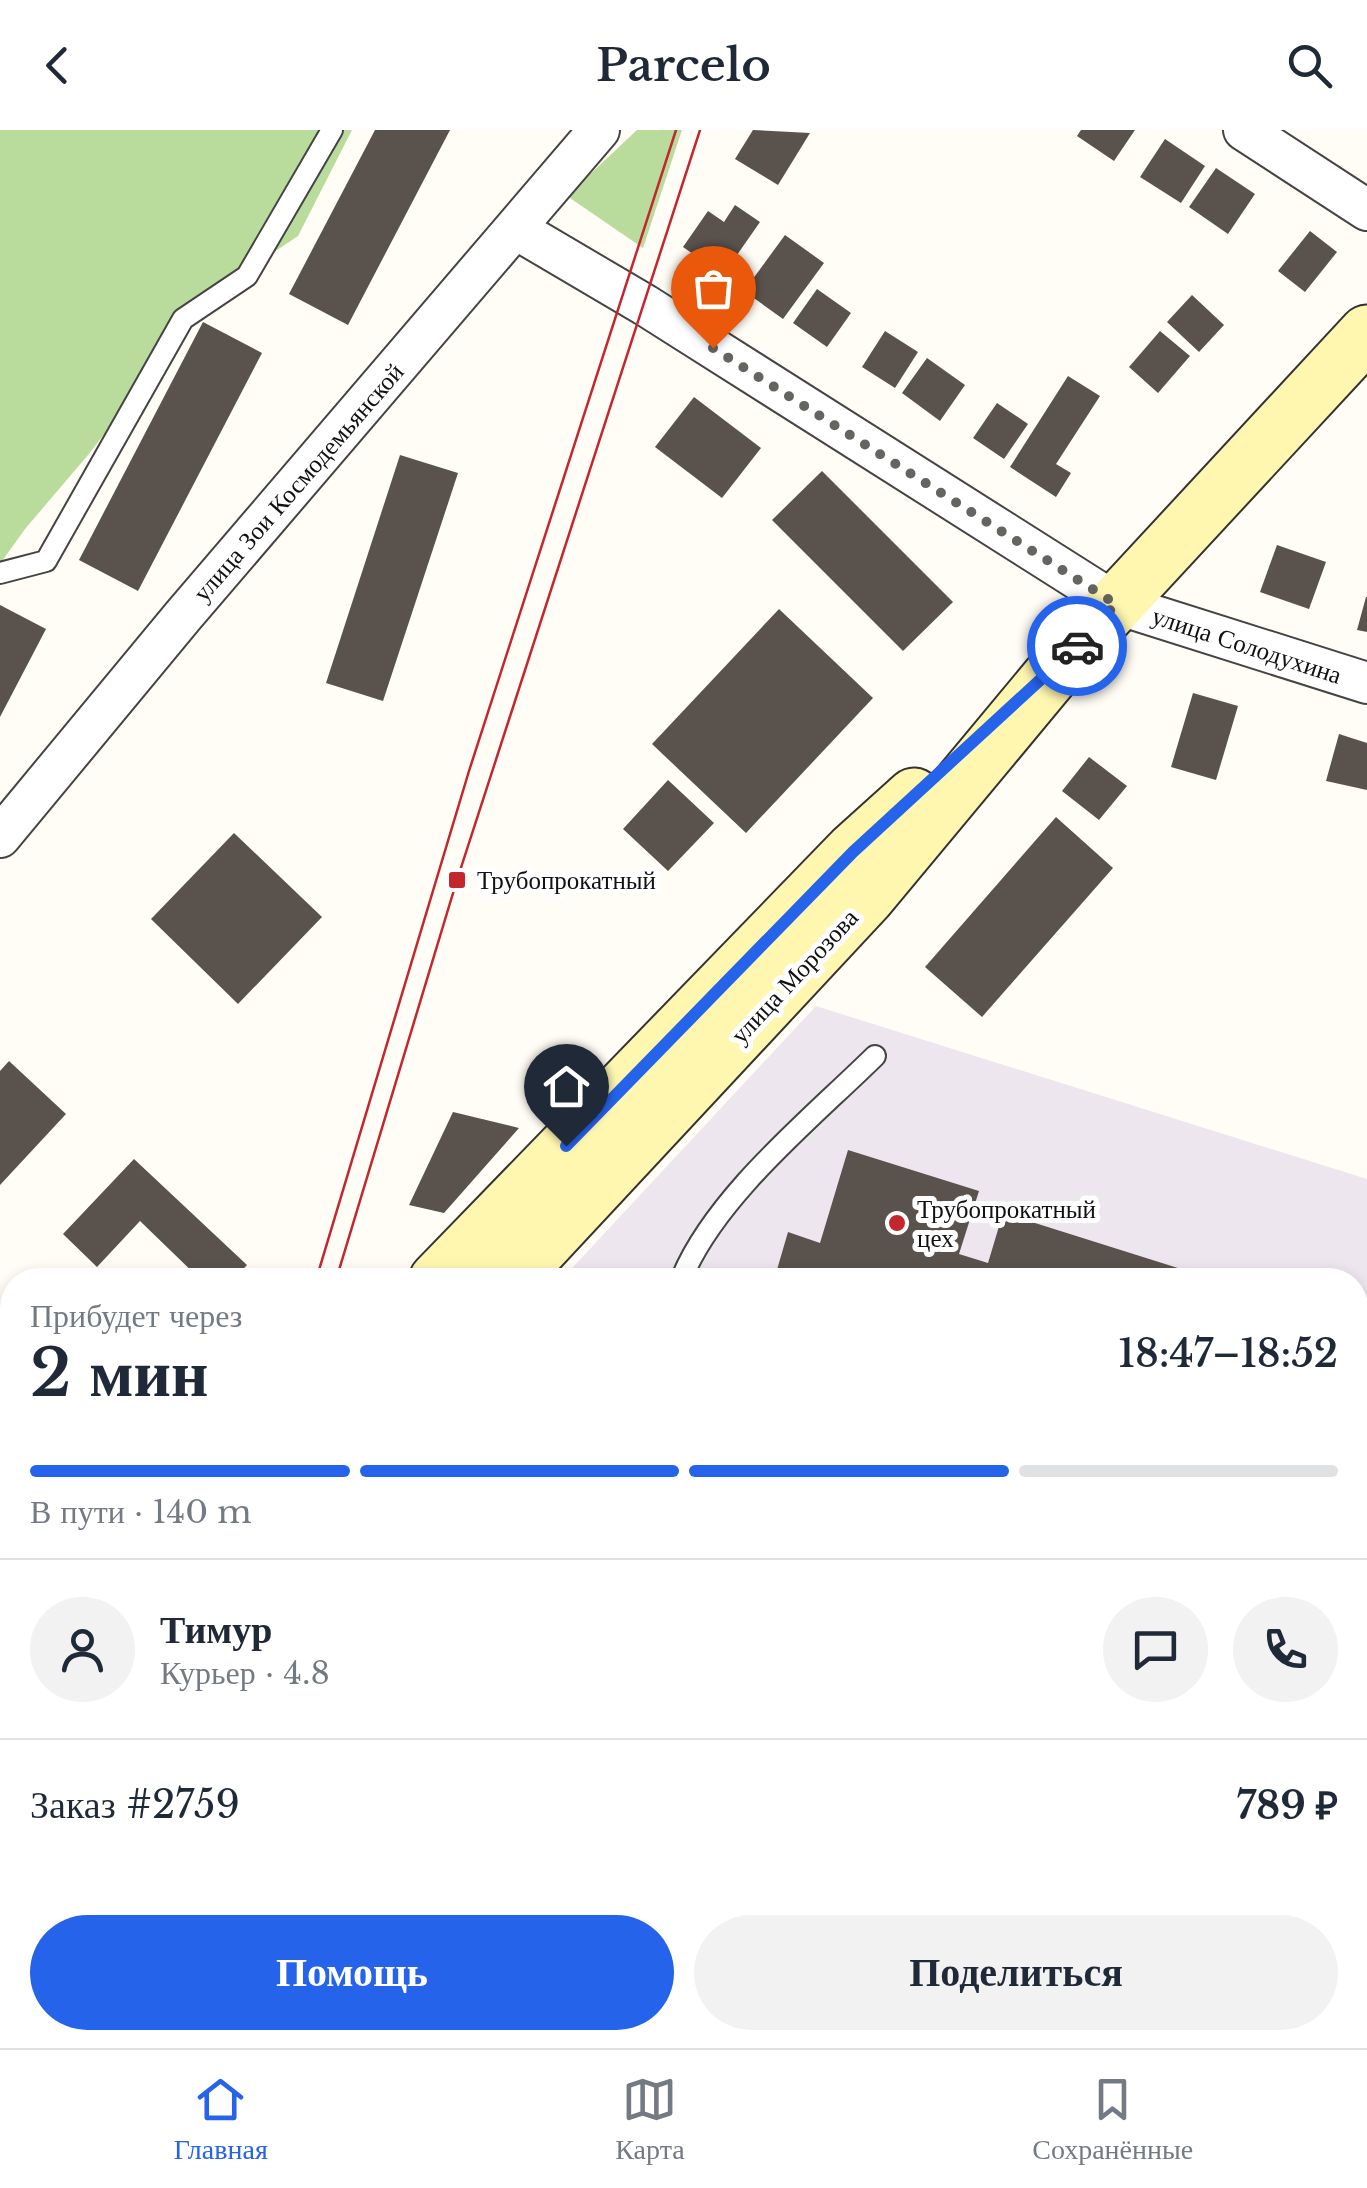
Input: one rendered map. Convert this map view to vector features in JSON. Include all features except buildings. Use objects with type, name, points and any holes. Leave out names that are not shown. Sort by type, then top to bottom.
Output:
[{"type":"main road","name":"улица Морозова","points":[[521,1268],[867,897],[1064,660],[1367,333]]},
{"type":"main road","name":"улица Морозова","points":[[449,1268],[853,852],[1064,660]]},
{"type":"street","name":"улица Зои Космодемьянской","points":[[0,837],[182,616],[599,130]]},
{"type":"street","points":[[1244,130],[1367,210]]},
{"type":"street","name":"улица Солодухина","points":[[516,229],[645,305],[1116,604],[1367,683]]},
{"type":"lane","points":[[0,574],[46,561],[183,319],[247,276],[332,130]]},
{"type":"lane","points":[[686,1268],[715,1218],[875,1056]]},
{"type":"shaded area","points":[[816,1006],[1367,1179],[1367,1268],[572,1268]]},
{"type":"green space","points":[[0,130],[352,130],[298,236],[214,292],[0,564]]},
{"type":"green space","points":[[637,130],[682,130],[643,248],[567,196]]},
{"type":"tram line","points":[[320,1268],[469,771],[676,130]]},
{"type":"tram line","points":[[340,1268],[457,880],[700,130]]},
{"type":"way so far","points":[[713,348],[1116,604],[1077,646]]},
{"type":"place","name":"Трубопрокатный","points":[[457,880]]},
{"type":"place","name":"Трубопрокатный цех","points":[[897,1223]]},
{"type":"route","points":[[566,1146],[853,852],[1077,646]]}]
